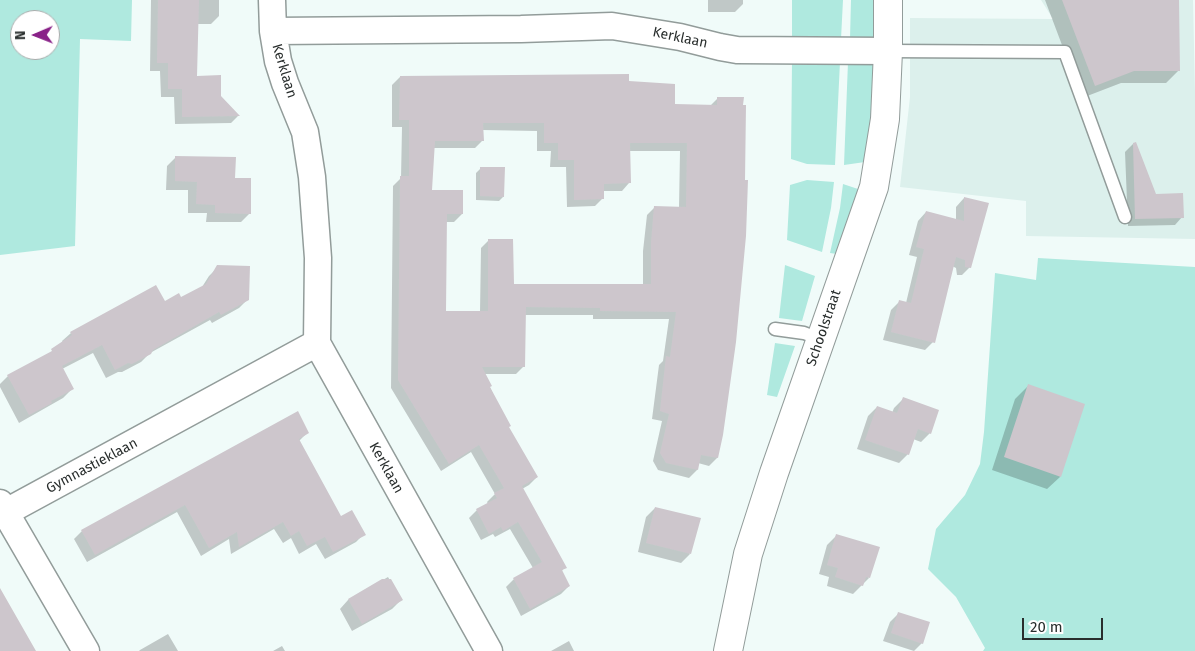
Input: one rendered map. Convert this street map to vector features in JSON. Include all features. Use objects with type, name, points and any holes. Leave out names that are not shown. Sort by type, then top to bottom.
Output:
[{"type":"street","points":[[272,0],[273,31]]},
{"type":"street","name":"Schoolstraat","points":[[728,651],[748,554],[820,339],[874,187],[885,119],[888,0]]},
{"type":"street","name":"Kerklaan","points":[[489,651],[317,343],[318,258],[312,177],[305,132],[278,61],[273,31],[521,29],[612,26],[680,37],[737,50],[888,51]]},
{"type":"street","name":"Gymnastieklaan","points":[[86,651],[3,508],[317,343]]},
{"type":"lane","points":[[888,51],[1066,52],[1125,217]]},
{"type":"lane","points":[[775,329],[804,333],[820,339]]},
{"type":"shaded area","points":[[1041,0],[1193,0],[1195,239],[1026,236],[1026,201],[900,187],[910,97],[910,18],[1053,19]]},
{"type":"green space","points":[[0,0],[132,0],[131,41],[80,39],[75,246],[0,255]]},
{"type":"green space","points":[[792,0],[843,0],[841,39],[792,39]]},
{"type":"green space","points":[[851,0],[875,0],[876,40],[850,39]]},
{"type":"green space","points":[[792,62],[840,62],[835,165],[807,164],[791,159]]},
{"type":"green space","points":[[848,62],[875,62],[874,92],[865,162],[844,165]]},
{"type":"green space","points":[[807,180],[834,182],[822,252],[787,240],[790,185]]},
{"type":"green space","points":[[843,184],[858,189],[837,254],[830,253]]},
{"type":"green space","points":[[1038,258],[1195,267],[1195,651],[983,651],[985,648],[956,597],[928,569],[936,529],[965,495],[980,464],[995,273],[1036,280]]},
{"type":"green space","points":[[785,265],[815,276],[802,321],[779,318]]},
{"type":"green space","points":[[775,343],[795,346],[777,397],[767,395]]},
{"type":"building","points":[[158,0],[199,0],[197,76],[221,75],[221,96],[240,116],[182,117],[182,89],[168,89],[168,63],[157,63]]},
{"type":"building","points":[[1062,0],[1179,0],[1180,71],[1134,71],[1095,86]]},
{"type":"building","points":[[629,74],[629,81],[675,84],[675,104],[717,105],[717,97],[744,97],[743,105],[746,105],[745,180],[748,180],[746,236],[736,342],[718,458],[701,455],[698,470],[666,463],[660,453],[669,414],[660,411],[666,356],[670,357],[676,312],[600,311],[600,308],[526,307],[525,367],[482,367],[492,386],[490,387],[511,426],[509,427],[538,477],[522,486],[567,568],[562,570],[570,586],[530,609],[513,578],[542,562],[518,522],[503,531],[501,527],[489,534],[476,509],[497,498],[494,493],[504,488],[479,445],[449,464],[398,380],[400,176],[409,176],[409,120],[399,120],[400,76]],"holes":[[[483,123],[544,123],[544,143],[558,143],[558,160],[574,160],[574,200],[604,199],[604,184],[631,183],[630,143],[687,143],[686,207],[654,206],[651,243],[651,284],[514,284],[513,239],[488,239],[488,311],[446,311],[447,214],[463,214],[463,190],[432,190],[435,141],[484,141]]]},
{"type":"building","points":[[1136,142],[1156,194],[1183,193],[1184,218],[1135,219],[1133,143]]},
{"type":"building","points":[[175,156],[236,157],[235,178],[251,178],[251,214],[215,213],[215,205],[196,204],[197,182],[175,181]]},
{"type":"building","points":[[480,167],[505,167],[504,197],[480,196]]},
{"type":"building","points":[[964,197],[989,203],[971,268],[965,267],[965,260],[956,257],[935,343],[891,332],[899,300],[911,303],[924,249],[916,247],[926,211],[964,221]]},
{"type":"building","points":[[217,265],[250,266],[249,300],[221,315],[219,312],[153,350],[151,354],[115,370],[102,345],[62,366],[74,389],[29,415],[7,375],[52,351],[51,349],[72,335],[70,332],[156,285],[165,301],[179,293],[181,297],[206,284]]},
{"type":"building","points":[[1028,384],[1085,404],[1061,477],[1004,457]]},
{"type":"building","points":[[903,397],[939,410],[931,434],[918,429],[909,455],[865,440],[877,406],[897,413]]},
{"type":"building","points":[[298,411],[309,433],[299,439],[341,516],[352,510],[366,535],[333,552],[325,537],[307,546],[299,531],[291,536],[283,522],[239,547],[237,532],[209,548],[185,505],[95,555],[81,530]]},
{"type":"building","points":[[655,507],[701,518],[691,554],[646,543]]},
{"type":"building","points":[[836,534],[880,547],[870,578],[866,577],[863,586],[835,577],[838,568],[827,565]]},
{"type":"building","points":[[382,579],[391,579],[403,600],[362,624],[348,599]]},
{"type":"building","points":[[0,588],[36,651],[0,651]]},
{"type":"building","points":[[898,612],[930,622],[923,644],[891,633]]}]
